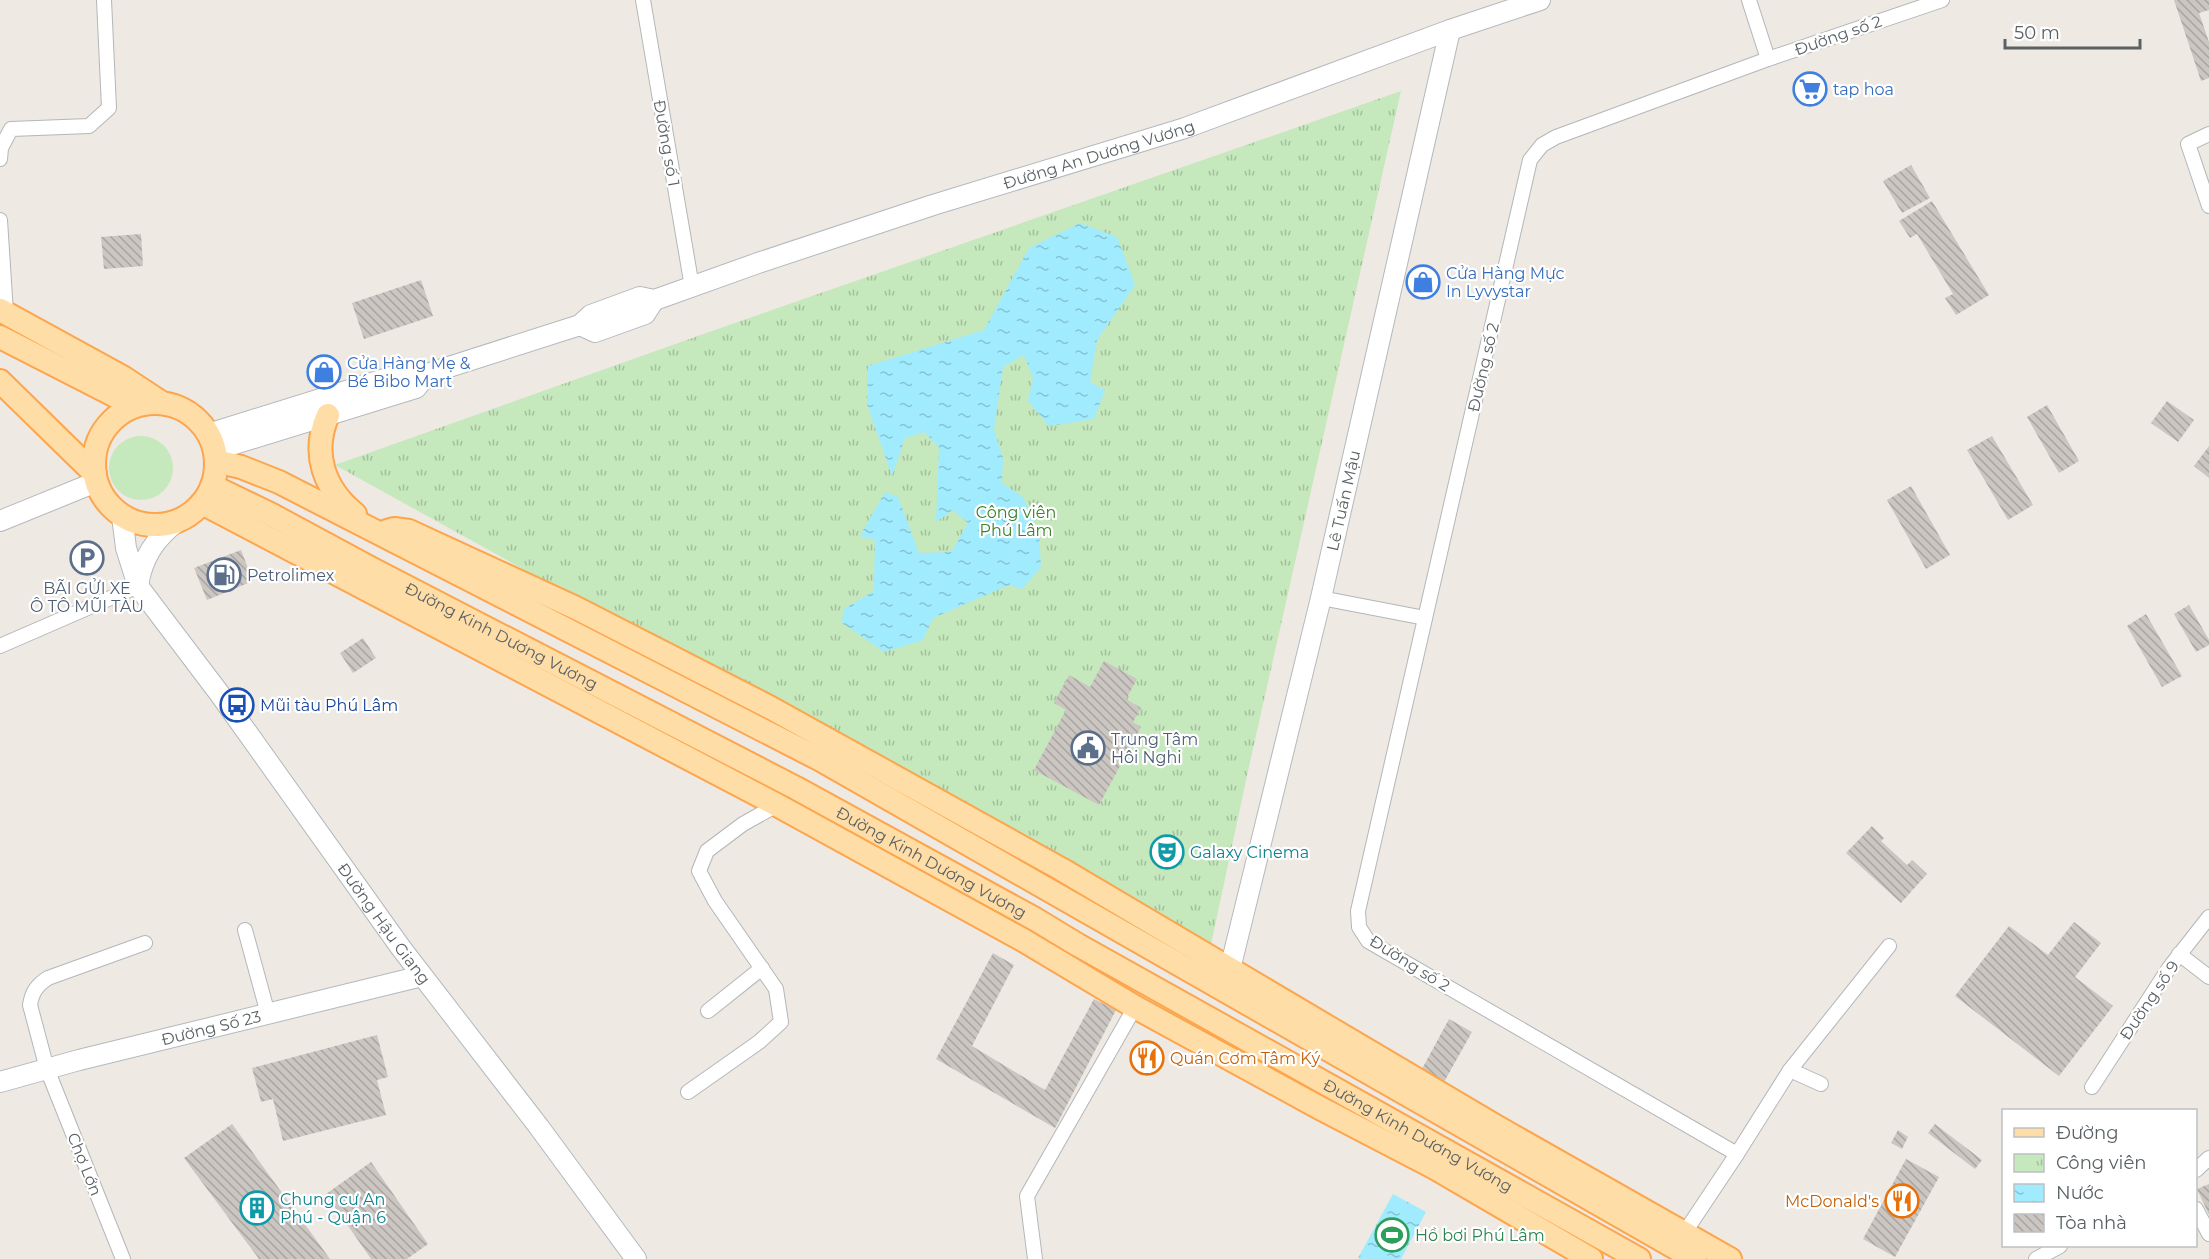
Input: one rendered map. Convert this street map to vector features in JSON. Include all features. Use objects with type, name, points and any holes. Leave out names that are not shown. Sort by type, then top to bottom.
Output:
[{"type":"main road","name":"Đường An Dương Vương","points":[[213,449],[410,371],[427,374],[580,325],[591,315],[640,297],[654,300],[933,205],[1185,128],[1450,30],[1540,0]]},
{"type":"main road","name":"Lê Tuấn Mậu","points":[[1230,969],[1321,598],[1450,30]]},
{"type":"main road","points":[[3,312],[124,378],[162,403]]},
{"type":"main road","points":[[0,337],[135,406]]},
{"type":"main road","name":"Đường An Dương Vương","points":[[213,449],[416,388],[427,374]]},
{"type":"main road","points":[[0,381],[96,478],[106,501],[122,516],[149,526],[178,521]]},
{"type":"main road","points":[[0,394],[24,404]]},
{"type":"main road","points":[[96,478],[95,451],[103,431],[117,416],[135,406],[162,403],[176,405],[196,420],[213,449],[216,473],[207,495],[191,514],[167,529],[150,549],[140,573],[138,586]]},
{"type":"main road","points":[[328,415],[320,441],[322,461],[328,481],[340,502],[380,534]]},
{"type":"main road","name":"Đường Kinh Dương Vương","points":[[213,449],[821,759],[1225,992],[1680,1240],[1730,1259]]},
{"type":"main road","points":[[0,521],[96,478]]},
{"type":"main road","name":"Đường Kinh Dương Vương","points":[[207,495],[777,805],[1067,966],[1135,1007],[1435,1168],[1585,1258]]},
{"type":"main road","name":"Đường Kinh Dương Vương","points":[[207,495],[293,526],[796,788],[1035,918],[1078,945],[1639,1259]]},
{"type":"main road","name":"Đường Hậu Giang","points":[[122,516],[126,548],[138,586],[219,693],[422,976],[539,1127],[636,1259]]},
{"type":"main road","name":"Đường Kinh Dương Vương","points":[[380,534],[394,529],[409,531],[576,608],[771,708],[1103,895],[1486,1121],[1680,1240],[1695,1259]]},
{"type":"main road","points":[[1067,966],[1103,895]]},
{"type":"main road","points":[[1225,992],[1230,969]]},
{"type":"main road","name":"Đường Số 23","points":[[0,1082],[422,976]]},
{"type":"street","points":[[0,159],[1,148],[11,129],[89,126],[109,108],[104,0]]},
{"type":"street","name":"Đường số 1","points":[[643,0],[645,23],[692,287]]},
{"type":"street","points":[[1749,0],[1768,59]]},
{"type":"street","name":"Đường số 2","points":[[1737,1154],[1368,941],[1359,927],[1358,911],[1530,160],[1542,145],[1556,137],[1768,59],[1942,0]]},
{"type":"street","points":[[2209,134],[2188,144],[2209,206]]},
{"type":"street","points":[[0,220],[3,312]]},
{"type":"street","points":[[0,646],[138,586]]},
{"type":"street","points":[[1321,598],[1425,618]]},
{"type":"street","points":[[688,1092],[759,1042],[782,1022],[776,989],[715,901],[699,871],[708,851],[743,824],[777,805]]},
{"type":"street","name":"Đường số 9","points":[[2092,1087],[2180,954],[2209,917]]},
{"type":"street","points":[[244,930],[268,1014]]},
{"type":"street","name":"Chợ Lớn","points":[[123,1259],[47,1069],[30,1005],[35,988],[48,978],[145,943]]},
{"type":"street","points":[[1680,1240],[1790,1070],[1889,946]]},
{"type":"street","name":"Đường số 9","points":[[2180,954],[2209,977]]},
{"type":"street","points":[[708,1011],[762,968]]},
{"type":"street","points":[[1035,1259],[1027,1196],[1135,1007]]},
{"type":"street","points":[[1790,1070],[1821,1084]]},
{"type":"street","points":[[2197,1169],[2209,1158]]},
{"type":"street","points":[[2197,1211],[2209,1234]]},
{"type":"street","points":[[1585,1258],[1601,1237]]},
{"type":"street","points":[[2036,1259],[2058,1251]]},
{"type":"green space","name":"Công viên Phú Lâm","points":[[1401,91],[1210,949],[335,465],[712,331]]},
{"type":"green space","points":[[141,436],[159,442],[167,450],[173,468],[167,486],[159,494],[141,500],[123,494],[115,486],[109,468],[115,450],[123,442]]},
{"type":"water","points":[[1080,223],[1117,237],[1135,285],[1097,340],[1090,382],[1105,390],[1094,419],[1049,426],[1028,401],[1033,378],[1024,355],[1003,367],[994,430],[1003,458],[1002,483],[1023,497],[1039,533],[1041,567],[1022,589],[1009,585],[933,618],[923,640],[884,652],[842,623],[844,609],[874,591],[875,540],[860,536],[885,492],[898,497],[919,553],[951,552],[968,523],[953,510],[936,522],[939,447],[924,432],[905,438],[892,476],[867,404],[868,366],[984,330],[1029,248]]},
{"type":"water","name":"Hồ bơi Phú Lâm","points":[[1393,1194],[1426,1212],[1401,1259],[1358,1258]]},
{"type":"building","points":[[2174,0],[2209,0],[2209,10],[2199,13],[2209,42],[2209,78],[2201,81]]},
{"type":"building","points":[[1911,165],[1930,198],[1902,213],[1883,181]]},
{"type":"building","points":[[1932,201],[1989,295],[1956,315],[1945,298],[1953,294],[1917,234],[1910,238],[1899,221]]},
{"type":"building","points":[[141,234],[143,266],[104,269],[101,237]]},
{"type":"building","points":[[421,280],[433,316],[364,339],[352,303]]},
{"type":"building","points":[[2167,401],[2194,420],[2178,442],[2151,423]]},
{"type":"building","points":[[2047,405],[2079,461],[2059,473],[2027,417]]},
{"type":"building","points":[[1992,436],[2033,505],[2008,520],[1967,450]]},
{"type":"building","points":[[2209,446],[2209,478],[2194,466]]},
{"type":"building","points":[[1911,486],[1950,555],[1926,569],[1887,500]]},
{"type":"building","name":"Petrolimex","points":[[241,550],[253,581],[207,600],[194,568]]},
{"type":"building","points":[[2189,605],[2209,640],[2209,645],[2196,652],[2174,614]]},
{"type":"building","points":[[2146,614],[2182,676],[2162,687],[2127,626]]},
{"type":"building","points":[[363,638],[376,658],[353,673],[340,653]]},
{"type":"building","name":"Trung Tâm Hôi Nghi","points":[[1104,661],[1137,679],[1126,699],[1141,708],[1133,722],[1141,727],[1099,805],[1034,770],[1066,710],[1054,703],[1069,675],[1090,687]]},
{"type":"building","points":[[1872,826],[1884,838],[1881,841],[1907,865],[1912,860],[1927,874],[1901,903],[1846,853]]},
{"type":"building","points":[[2074,922],[2101,943],[2075,977],[2113,1006],[2059,1076],[1955,996],[2009,926],[2048,955]]},
{"type":"building","points":[[993,953],[1014,965],[972,1046],[1045,1090],[1094,999],[1116,1010],[1055,1128],[936,1059]]},
{"type":"building","points":[[1449,1019],[1472,1032],[1444,1082],[1422,1069]]},
{"type":"building","points":[[377,1035],[388,1077],[377,1080],[386,1115],[283,1141],[273,1099],[261,1102],[252,1068]]},
{"type":"building","name":"Chung cư An Phú - Quận 6","points":[[232,1124],[330,1259],[259,1259],[184,1158]]},
{"type":"building","points":[[1935,1124],[1982,1160],[1975,1169],[1928,1133]]},
{"type":"building","points":[[1898,1130],[1908,1137],[1902,1149],[1891,1143]]},
{"type":"building","points":[[1906,1159],[1939,1177],[1895,1257],[1863,1239]]},
{"type":"building","points":[[371,1162],[428,1244],[407,1259],[371,1259],[326,1194]]},
{"type":"building","points":[[2209,1184],[2209,1215],[2197,1189]]},
{"type":"place","name":"tap hoa","points":[[1810,89]]},
{"type":"place","name":"Cửa Hàng Mực In Lyvystar","points":[[1423,282]]},
{"type":"place","name":"Cửa Hàng Mẹ & Bé Bibo Mart","points":[[324,372]]},
{"type":"place","name":"BÃI GỬI XE Ô TÔ MŨI TÀU","points":[[87,558]]},
{"type":"place","name":"Petrolimex","points":[[224,575]]},
{"type":"place","name":"Mũi tàu Phú Lâm","points":[[237,705]]},
{"type":"place","name":"Trung Tâm Hôi Nghi","points":[[1088,748]]},
{"type":"place","name":"Galaxy Cinema","points":[[1167,852]]},
{"type":"place","name":"Quán Cơm Tâm Ký","points":[[1147,1058]]},
{"type":"place","name":"McDonald's","points":[[1902,1201]]},
{"type":"place","name":"Chung cư An Phú - Quận 6","points":[[257,1208]]},
{"type":"place","name":"Hồ bơi Phú Lâm","points":[[1392,1235]]}]
